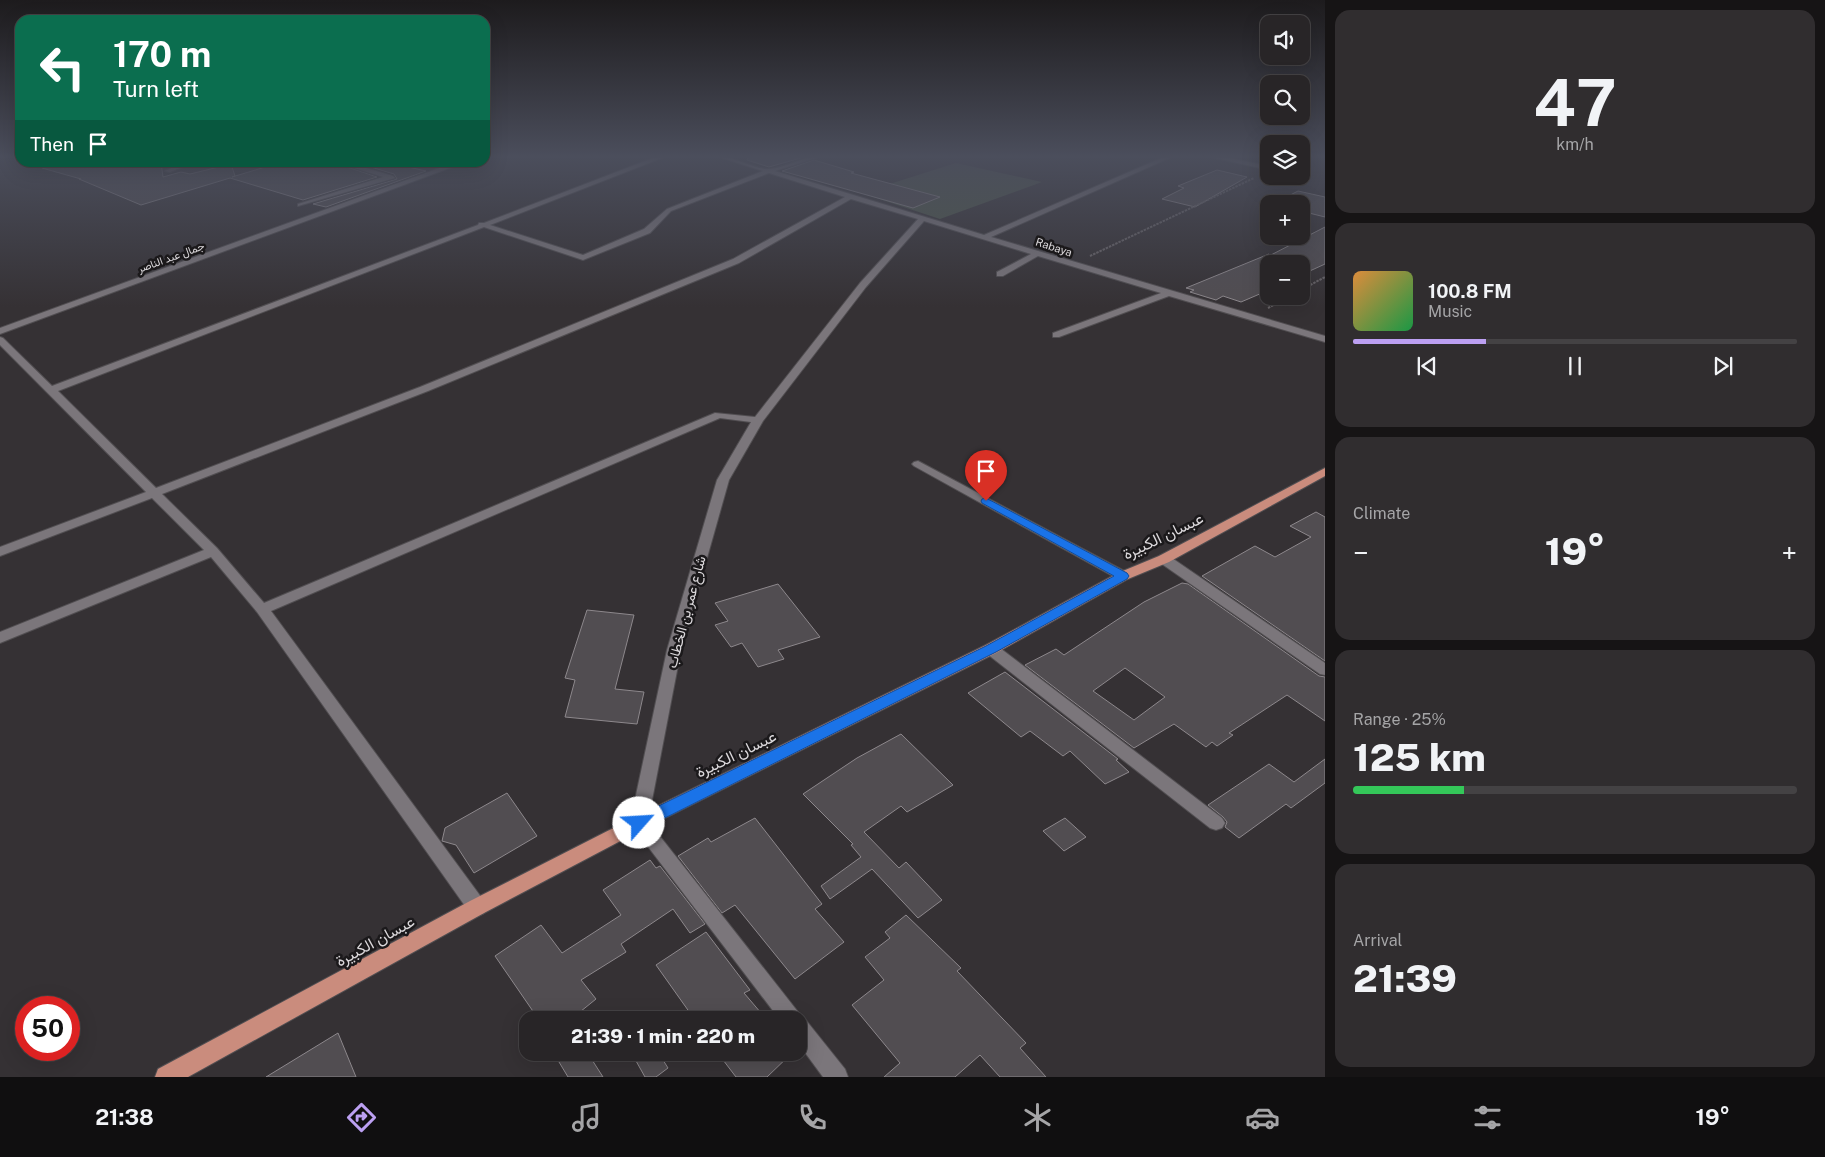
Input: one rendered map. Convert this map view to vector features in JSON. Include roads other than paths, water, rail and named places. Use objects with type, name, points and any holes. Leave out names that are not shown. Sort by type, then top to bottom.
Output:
[{"type":"main road","name":"عبسان الكبيرة","points":[[166,1077],[477,907],[639,823],[991,649],[1123,576],[1164,560],[1325,471]]},
{"type":"street","name":"جمال عبد الناصر","points":[[0,331],[343,206]]},
{"type":"street","points":[[52,390],[529,206]]},
{"type":"street","points":[[481,224],[583,258],[647,231],[669,210],[679,206]]},
{"type":"street","points":[[0,552],[424,389],[736,261],[833,206]]},
{"type":"street","name":"Rabaya","points":[[883,206],[1325,339]]},
{"type":"street","points":[[985,237],[1055,206]]},
{"type":"street","name":"شارع عمر بن الخطاب","points":[[639,823],[674,650],[723,480],[758,420],[863,285],[922,219]]},
{"type":"street","points":[[1000,274],[1038,253]]},
{"type":"street","points":[[1056,335],[1169,293]]},
{"type":"street","points":[[0,340],[156,492],[213,551],[262,609],[477,907]]},
{"type":"street","points":[[262,609],[719,415],[758,420]]},
{"type":"street","points":[[918,464],[1123,576]]},
{"type":"street","points":[[0,638],[213,551]]},
{"type":"street","points":[[1164,560],[1325,670]]},
{"type":"street","points":[[991,649],[1216,823]]},
{"type":"street","points":[[639,823],[786,1011]]},
{"type":"street","points":[[807,1038],[837,1077]]}]
